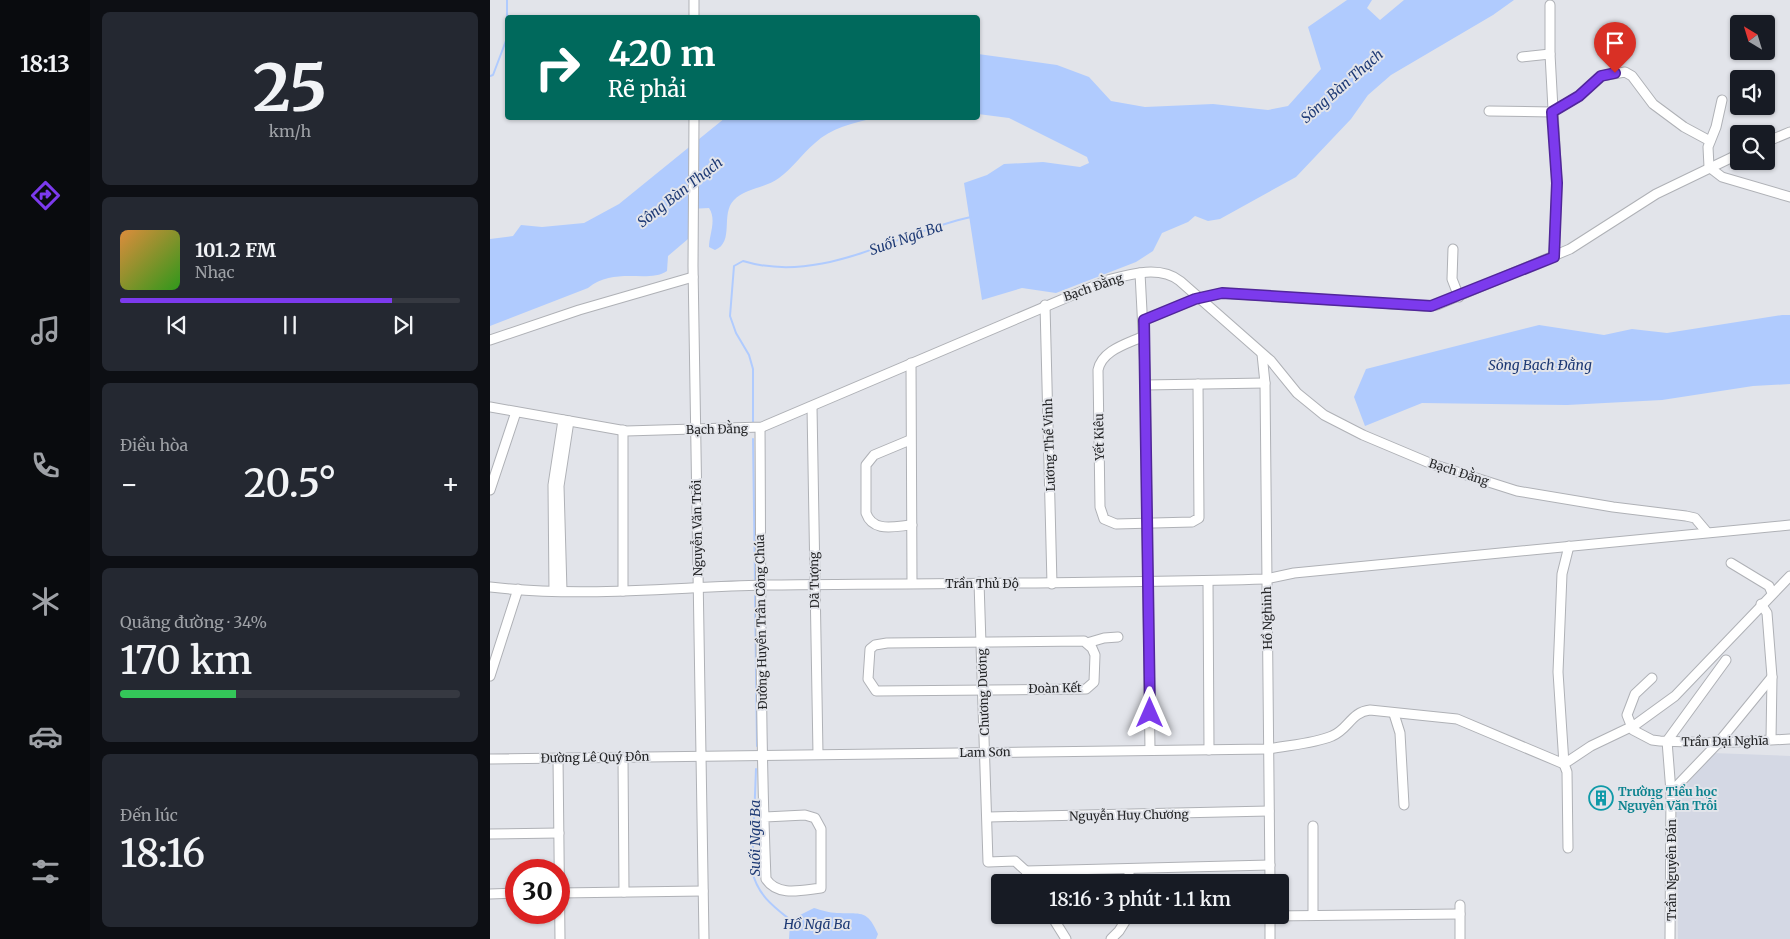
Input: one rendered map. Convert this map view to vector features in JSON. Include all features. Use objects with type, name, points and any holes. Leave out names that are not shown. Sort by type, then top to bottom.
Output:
[{"type":"street","points":[[694,0],[694,15]]},
{"type":"street","points":[[1550,5],[1552,112],[1556,174],[1554,257]]},
{"type":"street","points":[[1522,57],[1550,54]]},
{"type":"street","points":[[1489,111],[1552,112],[1579,96],[1601,76],[1625,72],[1632,76],[1653,104],[1684,127],[1710,140]]},
{"type":"street","points":[[1722,100],[1716,127],[1707,152],[1709,167],[1722,177],[1790,197]]},
{"type":"street","name":"Nguyễn Văn Trỗi","points":[[694,120],[693,277],[704,939]]},
{"type":"street","points":[[1775,138],[1790,132]]},
{"type":"street","points":[[1144,320],[1197,298],[1222,293],[1431,306],[1459,297],[1554,257],[1579,244],[1656,194],[1730,158]]},
{"type":"street","points":[[1453,249],[1452,279],[1459,297]]},
{"type":"street","name":"Bạch Đằng","points":[[490,408],[623,430],[760,428],[1045,305],[1108,280],[1140,273],[1161,272],[1172,275],[1279,369],[1297,393],[1324,415],[1363,435],[1432,464],[1517,491],[1613,507],[1686,516],[1695,518],[1706,531]]},
{"type":"street","points":[[1140,273],[1144,320],[1150,750]]},
{"type":"street","points":[[490,340],[579,310],[693,277]]},
{"type":"street","name":"Lương Thế Vinh","points":[[1045,305],[1052,584]]},
{"type":"street","name":"Yết Kiêu","points":[[1144,336],[1106,355],[1099,362],[1098,390],[1101,513],[1104,519],[1116,524],[1147,523]]},
{"type":"street","name":"Hồ Nghinh","points":[[1262,354],[1265,382],[1270,874]]},
{"type":"street","points":[[911,363],[912,583]]},
{"type":"street","points":[[1145,385],[1265,382]]},
{"type":"street","points":[[1147,523],[1192,522],[1198,518],[1200,512],[1198,384]]},
{"type":"street","name":"Dã Tượng","points":[[812,407],[818,754]]},
{"type":"street","points":[[490,490],[516,412]]},
{"type":"street","points":[[558,591],[553,485],[566,420]]},
{"type":"street","name":"Đường Huyền Trân Công Chúa","points":[[760,428],[763,754],[764,817],[766,879],[770,886],[780,890],[794,891],[821,888],[821,829],[815,818],[805,815],[764,817]]},
{"type":"street","points":[[623,430],[623,591]]},
{"type":"street","points":[[910,440],[874,454],[866,465],[866,514],[868,520],[877,526],[912,525]]},
{"type":"street","name":"Trần Thủ Độ","points":[[490,587],[558,591],[623,591],[698,586],[979,582],[1052,584],[1149,583],[1266,579],[1294,573],[1706,531],[1790,525]]},
{"type":"street","points":[[1568,848],[1567,772],[1564,764],[1558,672],[1562,574],[1569,546]]},
{"type":"street","points":[[1731,563],[1769,586],[1772,592]]},
{"type":"street","points":[[1564,764],[1591,746],[1632,727],[1675,696],[1772,592],[1790,576]]},
{"type":"street","points":[[1208,580],[1209,750]]},
{"type":"street","name":"Chương Dương","points":[[979,582],[988,862],[1013,860],[1026,870]]},
{"type":"street","points":[[490,676],[518,589]]},
{"type":"street","points":[[1761,604],[1767,613],[1772,677],[1771,740]]},
{"type":"street","points":[[1087,643],[1104,638],[1118,637]]},
{"type":"street","name":"Đoàn Kết","points":[[1084,641],[1092,648],[1095,655],[1096,675],[1094,682],[1086,689],[876,691],[868,679],[870,649],[875,645],[886,643],[982,642],[1084,641]]},
{"type":"street","points":[[1652,678],[1641,686],[1632,699],[1627,715],[1632,727],[1645,737],[1664,741],[1726,660]]},
{"type":"street","points":[[1671,792],[1718,743],[1772,677]]},
{"type":"street","name":"Lam Sơn","points":[[701,755],[1269,749],[1330,737],[1361,712],[1374,710],[1394,714],[1457,719],[1564,764]]},
{"type":"street","points":[[1394,714],[1400,733],[1404,805]]},
{"type":"street","name":"Trần Đại Nghĩa","points":[[1664,741],[1718,743],[1790,739]]},
{"type":"street","name":"Trần Nguyên Đán","points":[[1664,741],[1671,792],[1670,939]]},
{"type":"street","name":"Đường Lê Quý Đôn","points":[[490,759],[623,758],[701,755]]},
{"type":"street","points":[[558,758],[559,859]]},
{"type":"street","points":[[623,758],[624,892]]},
{"type":"street","name":"Nguyễn Huy Chương","points":[[988,817],[1269,811]]},
{"type":"street","points":[[1313,826],[1313,916]]},
{"type":"street","points":[[490,834],[559,833]]},
{"type":"street","points":[[1028,874],[1026,870],[1270,866]]},
{"type":"street","points":[[1129,869],[1129,874]]},
{"type":"street","points":[[570,893],[703,891]]},
{"type":"street","points":[[490,894],[505,893]]},
{"type":"street","points":[[1289,915],[1460,910],[1460,939]]},
{"type":"street","points":[[560,924],[560,939]]},
{"type":"street","points":[[1057,924],[1066,939]]},
{"type":"street","points":[[1111,939],[1120,931],[1124,924]]},
{"type":"street","points":[[1270,924],[1270,939]]},
{"type":"shaded area","points":[[1713,753],[1790,756],[1790,939],[1678,939],[1676,797]]},
{"type":"water","name":"Sông Bàn Thạch","points":[[1347,0],[1372,0],[1367,8],[1380,20],[1404,0],[1514,0],[1493,15],[1391,75],[1368,95],[1351,119],[1296,177],[1220,219],[1208,221],[1195,216],[1188,222],[1162,233],[1153,251],[1136,262],[1056,293],[1022,288],[982,300],[964,183],[987,175],[1004,164],[1043,162],[1080,167],[1089,163],[1087,157],[1009,118],[980,114],[980,54],[1057,65],[1089,77],[1111,101],[1145,107],[1213,104],[1268,110],[1288,106],[1321,69],[1308,27]]},
{"type":"water","name":"Sông Bàn Thạch","points":[[723,120],[866,120],[828,133],[810,147],[779,178],[750,190],[734,200],[728,213],[724,241],[715,250],[709,247],[713,222],[709,208],[690,209],[688,239],[668,256],[667,271],[659,275],[620,276],[599,281],[588,288],[490,326],[490,239],[513,236],[521,225],[542,227],[584,223],[619,204]]},
{"type":"water","name":"Sông Bạch Đằng","points":[[1790,315],[1790,384],[1753,386],[1662,400],[1567,405],[1422,403],[1365,426],[1354,397],[1366,369],[1539,325],[1604,335],[1632,329],[1667,333]]},
{"type":"water","name":"Hồ Ngã Ba","points":[[814,908],[831,912],[862,914],[874,926],[878,934],[876,939],[789,939],[790,924],[796,917]]},
{"type":"waterway","points":[[507,0],[507,15]]},
{"type":"waterway","points":[[490,76],[493,75],[505,43]]},
{"type":"waterway","name":"Suối Ngã Ba","points":[[753,424],[753,369],[749,355],[736,333],[730,316],[734,266],[743,261],[772,267],[830,262],[943,224],[971,217]]},
{"type":"waterway","name":"Suối Ngã Ba","points":[[753,439],[755,581]]},
{"type":"waterway","name":"Suối Ngã Ba","points":[[755,596],[757,746]]},
{"type":"waterway","name":"Suối Ngã Ba","points":[[756,769],[752,871],[763,894],[773,906],[793,922]]},
{"type":"place","name":"Trường Tiểu học Nguyễn Văn Trỗi","points":[[1601,798]]},
{"type":"route","points":[[1150,713],[1144,320],[1195,299],[1222,293],[1431,306],[1446,302],[1554,257],[1557,183],[1552,112],[1579,96],[1601,76],[1615,73]]}]
